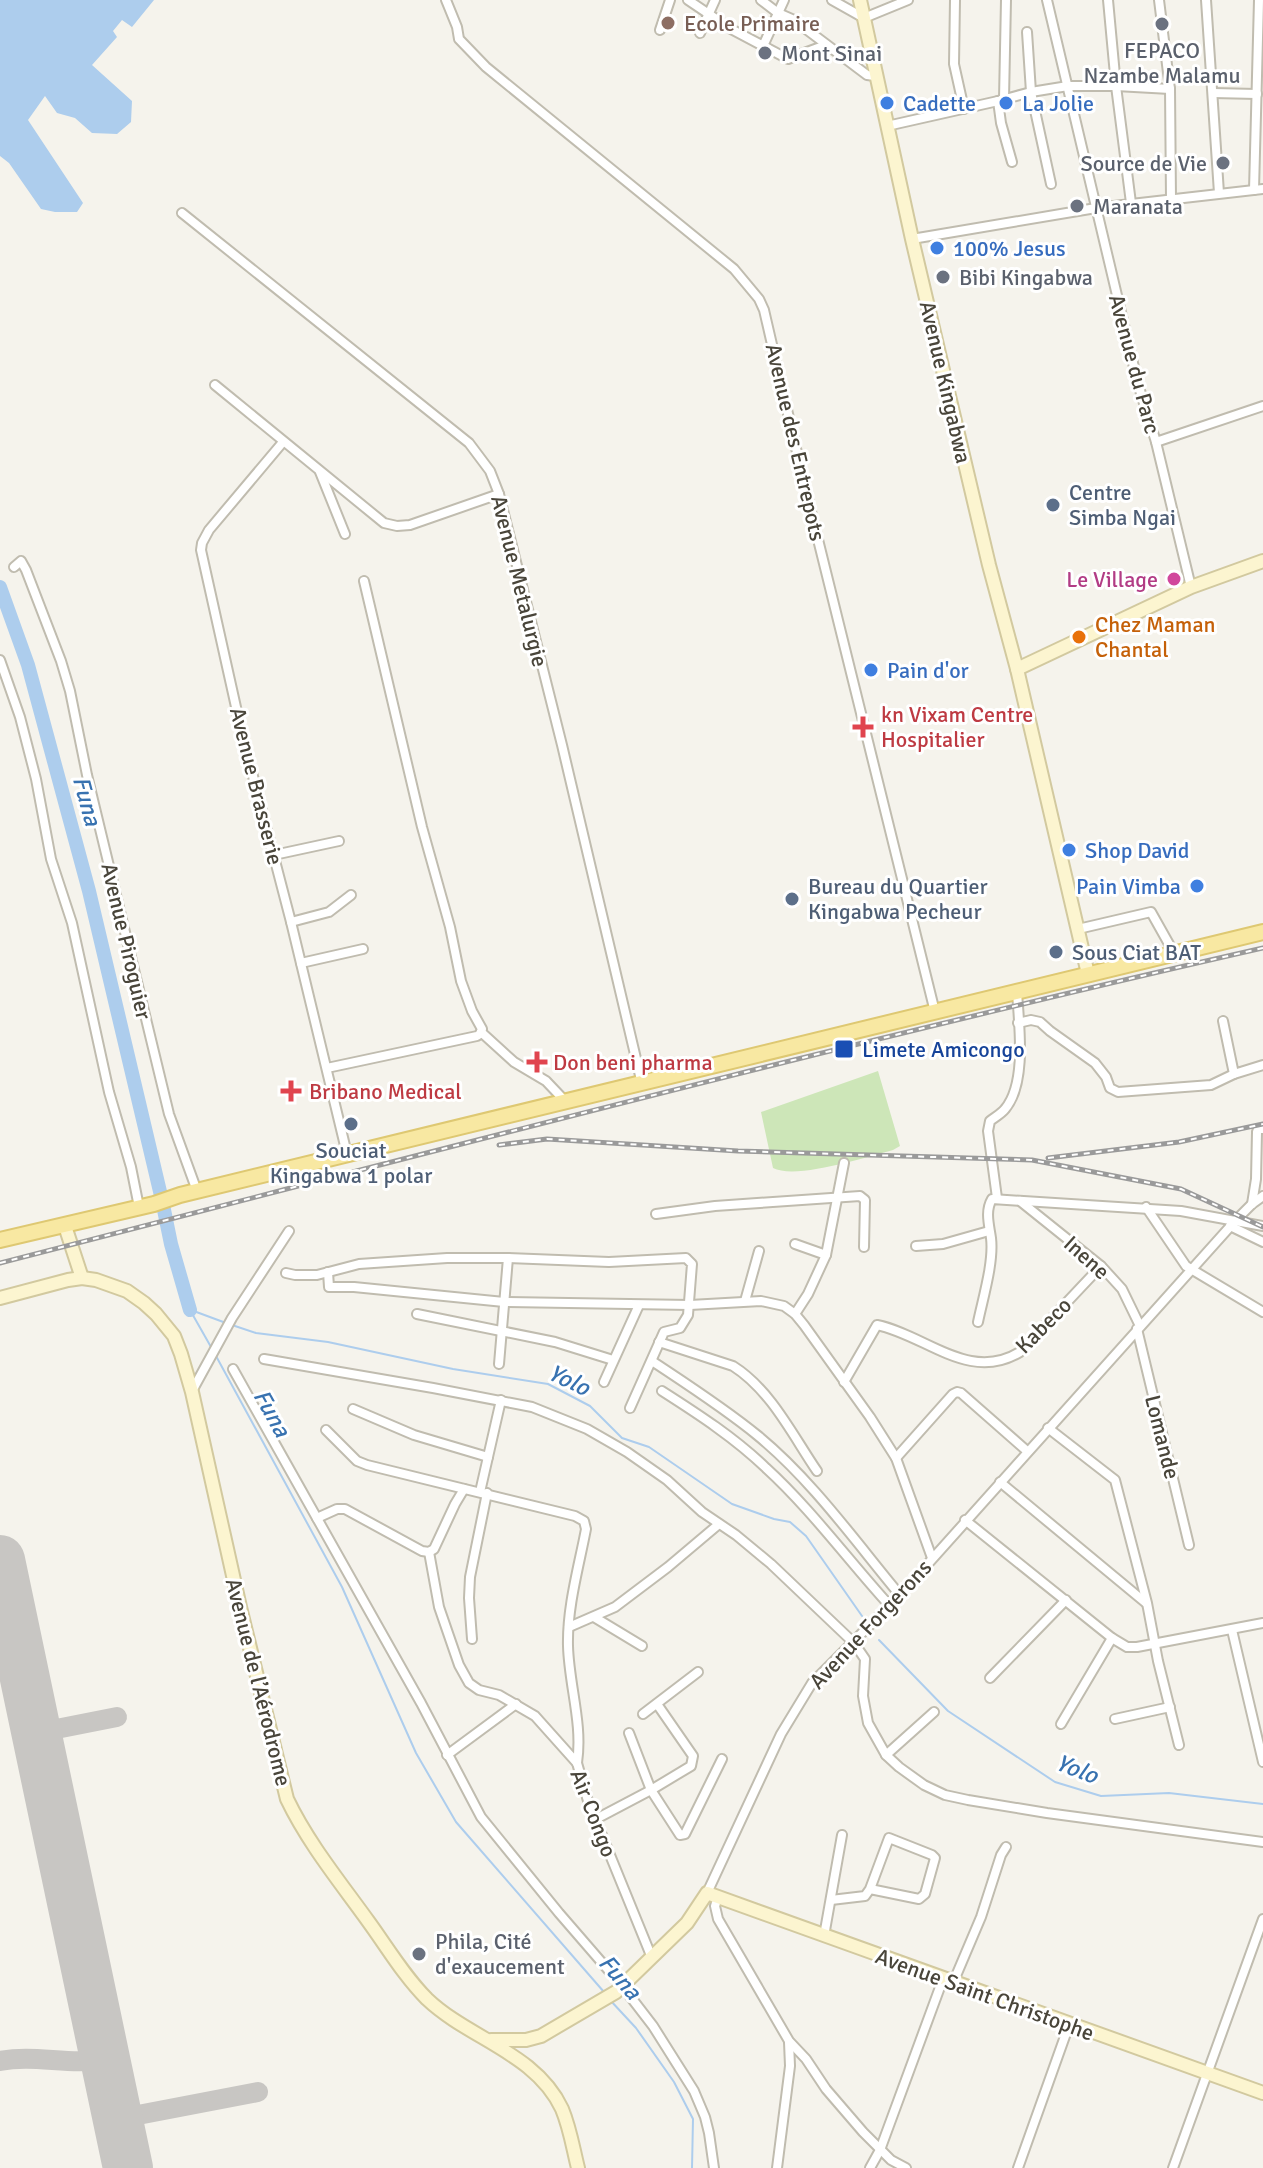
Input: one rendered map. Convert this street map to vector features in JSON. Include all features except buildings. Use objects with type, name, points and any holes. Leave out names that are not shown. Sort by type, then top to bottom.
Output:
[{"type":"main road","points":[[0,1240],[1263,932]]},
{"type":"street","name":"Avenue des Entrepots","points":[[446,0],[459,39],[486,67],[734,269],[759,299],[935,1013]]},
{"type":"street","points":[[660,30],[670,0]]},
{"type":"street","points":[[688,0],[731,29],[788,59],[826,45]]},
{"type":"street","points":[[700,33],[715,0]]},
{"type":"street","points":[[761,0],[794,20],[867,75],[875,76]]},
{"type":"street","points":[[763,46],[784,0]]},
{"type":"street","points":[[832,0],[864,18],[908,0]]},
{"type":"street","name":"Avenue Kingabwa","points":[[860,0],[912,239],[1088,974]]},
{"type":"street","points":[[955,0],[954,64],[964,109]]},
{"type":"street","points":[[1006,0],[1001,123],[1012,162]]},
{"type":"street","name":"Avenue du Parc","points":[[1047,0],[1138,384],[1156,442],[1191,587]]},
{"type":"street","points":[[1108,0],[1131,203]]},
{"type":"street","points":[[1159,0],[1170,89],[1171,199]]},
{"type":"street","points":[[1206,0],[1219,193]]},
{"type":"street","points":[[912,239],[1131,203],[1258,190],[1259,0]]},
{"type":"street","points":[[1027,32],[1031,92],[1051,184]]},
{"type":"street","points":[[887,126],[1068,86],[1170,89]]},
{"type":"street","points":[[1213,93],[1257,94]]},
{"type":"street","name":"Avenue Metalurgie","points":[[182,213],[469,443],[490,471],[499,494],[642,1084]]},
{"type":"street","points":[[215,385],[384,523],[410,525],[499,494]]},
{"type":"street","points":[[1156,442],[1263,406]]},
{"type":"street","name":"Avenue Brasserie","points":[[283,442],[209,530],[201,550],[242,734],[347,1154]]},
{"type":"street","points":[[320,471],[345,534]]},
{"type":"street","name":"Avenue Piroguier","points":[[14,567],[21,561],[26,570],[70,691],[87,775],[169,1114],[197,1191]]},
{"type":"street","points":[[1017,669],[1191,587],[1263,561]]},
{"type":"street","points":[[327,1068],[477,1036],[481,1032],[481,1025],[472,1011],[461,981],[364,581]]},
{"type":"street","points":[[0,660],[20,717],[36,779],[51,859],[72,923],[109,1092],[146,1206]]},
{"type":"street","points":[[274,855],[339,841]]},
{"type":"street","points":[[291,922],[329,912],[351,895]]},
{"type":"street","points":[[1078,929],[1151,912],[1174,953]]},
{"type":"street","points":[[301,963],[363,949]]},
{"type":"street","points":[[997,1198],[988,1131],[990,1121],[1004,1111],[1015,1092],[1020,1065],[1017,992]]},
{"type":"street","points":[[1018,1023],[1031,1020],[1040,1022],[1095,1063],[1110,1088],[1118,1092],[1211,1085],[1263,1065]]},
{"type":"street","points":[[1223,1021],[1234,1074]]},
{"type":"street","points":[[481,1032],[514,1062],[546,1081],[565,1101]]},
{"type":"street","points":[[1252,1204],[1257,1132],[1263,1129]]},
{"type":"street","points":[[795,1314],[826,1255],[844,1163]]},
{"type":"street","points":[[656,1214],[715,1206],[860,1196],[865,1200],[864,1247]]},
{"type":"street","name":"Avenue Forgerons","points":[[487,2040],[526,2040],[541,2036],[595,2005],[620,1989],[687,1923],[712,1895],[781,1734],[812,1683],[890,1606],[1233,1223],[1263,1196]]},
{"type":"street","points":[[978,1322],[990,1259],[992,1240],[988,1203],[992,1199],[1146,1207],[1263,1226]]},
{"type":"street","name":"Inene","points":[[1020,1200],[1101,1266],[1122,1289],[1139,1327]]},
{"type":"street","points":[[1146,1207],[1180,1259],[1263,1312]]},
{"type":"street","points":[[1233,1223],[1263,1242]]},
{"type":"street","points":[[65,1226],[82,1278]]},
{"type":"street","points":[[192,1392],[232,1318],[289,1231]]},
{"type":"street","points":[[916,1246],[943,1244],[989,1231]]},
{"type":"street","points":[[795,1244],[826,1255]]},
{"type":"street","points":[[745,1301],[759,1251]]},
{"type":"street","points":[[499,1364],[508,1258]]},
{"type":"street","points":[[286,1273],[317,1275],[359,1264],[403,1260],[508,1258],[609,1262],[686,1258],[692,1264],[688,1315],[680,1328],[664,1332],[630,1408]]},
{"type":"street","name":"Kabeco","points":[[844,1382],[877,1325],[975,1363],[1010,1358],[1020,1352],[1101,1266]]},
{"type":"street","points":[[328,1272],[329,1287],[504,1302],[639,1305],[745,1301],[778,1303],[795,1314],[896,1458],[932,1558]]},
{"type":"street","name":"Avenue de l’Aérodrome","points":[[0,1298],[82,1278],[96,1280],[127,1291],[156,1314],[174,1336],[192,1392],[287,1799],[296,1817],[412,1984],[443,2014],[534,2072],[548,2089],[569,2127],[578,2168]]},
{"type":"street","points":[[604,1382],[639,1305]]},
{"type":"street","points":[[417,1314],[555,1342],[613,1360]]},
{"type":"street","name":"Lomande","points":[[1139,1327],[1189,1545]]},
{"type":"street","points":[[659,1342],[742,1371],[771,1403],[817,1471]]},
{"type":"street","points":[[264,1359],[532,1407],[587,1429],[627,1452],[667,1480],[702,1512],[771,1564],[854,1643],[865,1659],[863,1696],[868,1723],[886,1755],[924,1785],[945,1795],[1047,1813],[1263,1842]]},
{"type":"street","points":[[652,1361],[758,1436],[788,1463],[900,1595]]},
{"type":"street","points":[[233,1369],[421,1703],[481,1817],[653,2026],[694,2091],[705,2117],[714,2168]]},
{"type":"street","points":[[662,1391],[708,1421],[766,1467],[890,1606]]},
{"type":"street","points":[[896,1458],[957,1392],[1027,1451]]},
{"type":"street","points":[[472,1639],[470,1577],[488,1457],[501,1400]]},
{"type":"street","points":[[353,1409],[414,1435],[488,1457]]},
{"type":"street","points":[[1048,1428],[1115,1480],[1179,1745]]},
{"type":"street","points":[[326,1430],[357,1461],[575,1516],[584,1521],[586,1529],[568,1646],[579,1747],[577,1763]]},
{"type":"street","points":[[1000,1482],[1147,1603]]},
{"type":"street","points":[[317,1518],[337,1509],[345,1509],[429,1552],[434,1549],[464,1489]]},
{"type":"street","points":[[965,1520],[1127,1647],[1155,1645],[1263,1623]]},
{"type":"street","points":[[569,1627],[615,1607],[719,1524]]},
{"type":"street","name":"Air Congo","points":[[429,1552],[439,1607],[459,1665],[469,1683],[479,1690],[499,1695],[535,1716],[577,1763],[652,1958]]},
{"type":"street","points":[[990,1678],[1066,1600]]},
{"type":"street","points":[[594,1617],[642,1646]]},
{"type":"street","points":[[1232,1630],[1263,1762]]},
{"type":"street","points":[[1061,1724],[1112,1638]]},
{"type":"street","points":[[643,1714],[698,1672]]},
{"type":"street","points":[[447,1755],[516,1704]]},
{"type":"street","points":[[596,1819],[691,1766],[693,1759],[657,1704]]},
{"type":"street","points":[[1115,1719],[1170,1707]]},
{"type":"street","points":[[886,1755],[934,1712]]},
{"type":"street","points":[[629,1733],[651,1790],[678,1833],[685,1834],[722,1759]]},
{"type":"street","points":[[824,1936],[842,1835]]},
{"type":"street","points":[[831,1900],[865,1896],[889,1838],[935,1858],[925,1894],[919,1899],[870,1889]]},
{"type":"street","points":[[870,2168],[948,1981],[981,1917],[1006,1847]]},
{"type":"street","points":[[712,1895],[718,1919],[789,2041],[880,2150],[906,2168]]},
{"type":"street","name":"Avenue Saint Christophe","points":[[712,1895],[1263,2093]]},
{"type":"street","points":[[1173,2168],[1263,1919]]},
{"type":"street","points":[[1018,2168],[1069,2025]]},
{"type":"street","points":[[777,2168],[790,2066],[789,2041]]},
{"type":"green space","points":[[878,1071],[900,1146],[832,1166],[798,1171],[773,1168],[761,1112]]},
{"type":"water","points":[[0,0],[154,0],[132,27],[122,20],[113,31],[117,37],[92,65],[132,101],[131,122],[117,134],[92,133],[75,118],[57,113],[45,96],[28,120],[83,203],[77,212],[41,209],[9,163],[0,156]]},
{"type":"waterway","name":"Funa","points":[[0,587],[28,665],[89,891],[171,1244],[190,1310]]},
{"type":"waterway","name":"Funa","points":[[190,1310],[211,1347]]},
{"type":"waterway","name":"Yolo","points":[[191,1310],[226,1323]]},
{"type":"waterway","name":"Yolo","points":[[232,1325],[256,1333],[328,1342],[453,1369],[548,1384],[590,1406],[622,1438],[649,1447],[732,1504],[790,1522],[806,1536],[862,1616]]},
{"type":"waterway","name":"Funa","points":[[216,1356],[342,1587],[416,1753],[456,1822],[604,1992]]},
{"type":"waterway","name":"Yolo","points":[[879,1640],[948,1711],[1055,1782],[1101,1796],[1169,1793],[1263,1804]]},
{"type":"waterway","name":"Funa","points":[[610,2000],[636,2028],[674,2082],[693,2119],[692,2168]]},
{"type":"taxiway","points":[[36,1733],[117,1717]]},
{"type":"taxiway","points":[[0,2061],[105,2059]]},
{"type":"taxiway","points":[[117,2119],[258,2092]]},
{"type":"runway","points":[[0,1560],[128,2168]]},
{"type":"railway","points":[[0,1263],[788,1061],[1263,948]]},
{"type":"railway","points":[[1048,1158],[1179,1142],[1263,1124]]},
{"type":"railway","points":[[499,1145],[547,1139],[738,1151],[1032,1160],[1181,1189],[1263,1227]]},
{"type":"place","name":"Ecole Primaire","points":[[668,23]]},
{"type":"place","name":"FEPACO Nzambe Malamu","points":[[1162,24]]},
{"type":"place","name":"Mont Sinai","points":[[765,53]]},
{"type":"place","name":"Cadette","points":[[887,103]]},
{"type":"place","name":"La Jolie","points":[[1006,103]]},
{"type":"place","name":"Source de Vie","points":[[1223,163]]},
{"type":"place","name":"Maranata","points":[[1077,206]]},
{"type":"place","name":"100% Jesus","points":[[937,248]]},
{"type":"place","name":"Bibi Kingabwa","points":[[943,277]]},
{"type":"place","name":"Centre Simba Ngai","points":[[1053,505]]},
{"type":"place","name":"Le Village","points":[[1174,579]]},
{"type":"place","name":"Chez Maman Chantal","points":[[1079,637]]},
{"type":"place","name":"Pain d'or","points":[[871,670]]},
{"type":"place","name":"kn Vixam Centre Hospitalier","points":[[863,727]]},
{"type":"place","name":"Shop David","points":[[1069,850]]},
{"type":"place","name":"Pain Vimba","points":[[1197,886]]},
{"type":"place","name":"Bureau du Quartier Kingabwa Pecheur","points":[[792,899]]},
{"type":"place","name":"Sous Ciat BAT","points":[[1056,952]]},
{"type":"place","name":"Limete Amicongo","points":[[844,1049]]},
{"type":"place","name":"Don beni pharma","points":[[537,1062]]},
{"type":"place","name":"Bribano Medical","points":[[291,1091]]},
{"type":"place","name":"Souciat Kingabwa 1 polar","points":[[351,1124]]},
{"type":"place","name":"Phila, Cité d'exaucement","points":[[419,1954]]}]
